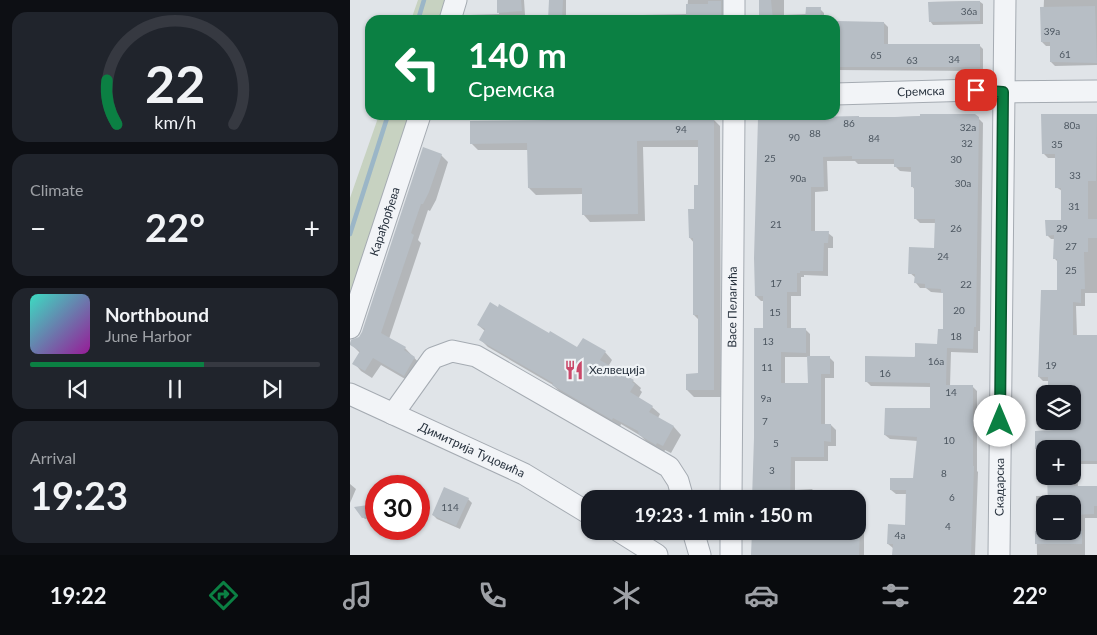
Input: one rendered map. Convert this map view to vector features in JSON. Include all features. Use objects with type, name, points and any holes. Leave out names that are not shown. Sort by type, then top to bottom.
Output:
[{"type":"street","points":[[452,15],[456,0]]},
{"type":"street","points":[[734,0],[734,15]]},
{"type":"street","name":"Скадарска","points":[[998,555],[1005,0]]},
{"type":"street","name":"Сремска","points":[[840,94],[976,90],[1003,92],[1097,91]]},
{"type":"street","name":"Карађорђева","points":[[350,328],[418,120]]},
{"type":"street","name":"Васе Пелагића","points":[[731,490],[734,120]]},
{"type":"street","points":[[393,414],[433,358],[452,351],[476,356],[669,467],[678,481],[680,490]]},
{"type":"street","name":"Димитрија Туцовића","points":[[350,394],[524,474],[581,509]]},
{"type":"street","points":[[633,540],[657,555]]},
{"type":"street","points":[[696,540],[700,555]]},
{"type":"street","points":[[731,540],[731,555]]},
{"type":"green space","points":[[418,0],[454,0],[450,15],[413,15]]},
{"type":"green space","points":[[377,120],[416,120],[350,319],[350,198]]},
{"type":"building","points":[[497,0],[521,0],[522,11],[497,13]]},
{"type":"building","points":[[549,0],[563,0],[562,15],[548,15]]},
{"type":"building","points":[[759,0],[771,0],[772,15],[759,15]]},
{"type":"building","points":[[708,1],[721,1],[721,15],[686,15],[686,4],[708,4]]},
{"type":"building","points":[[980,1],[980,21],[929,22],[928,2]]},
{"type":"building","points":[[1095,6],[1097,63],[1050,62],[1050,42],[1041,42],[1040,7]]},
{"type":"building","points":[[806,7],[821,7],[820,15],[805,15]]},
{"type":"building","points":[[840,21],[884,22],[884,44],[980,44],[980,67],[840,67]]},
{"type":"building","points":[[920,114],[975,114],[979,117],[976,327],[974,327],[973,349],[947,348],[946,385],[973,385],[974,466],[971,555],[892,555],[893,544],[887,544],[888,524],[905,525],[906,490],[890,490],[890,478],[913,478],[917,437],[884,435],[885,408],[930,408],[930,383],[865,382],[865,356],[915,357],[915,343],[937,344],[938,329],[943,329],[943,293],[941,293],[941,289],[925,288],[925,284],[914,283],[915,274],[908,274],[909,247],[934,248],[935,219],[914,219],[914,187],[911,187],[911,167],[894,167],[894,159],[852,159],[852,156],[823,157],[824,187],[811,187],[811,231],[829,231],[828,243],[824,243],[823,271],[800,271],[800,273],[797,273],[797,292],[787,292],[787,328],[806,328],[806,353],[781,352],[781,383],[808,383],[807,356],[830,356],[830,374],[821,374],[821,424],[831,424],[831,442],[824,441],[824,457],[791,457],[790,490],[752,490],[754,328],[763,328],[763,296],[755,296],[754,258],[758,120],[840,120],[840,116],[920,116]]},
{"type":"building","points":[[1041,114],[1097,114],[1096,181],[1088,181],[1088,219],[1097,219],[1097,238],[1088,238],[1088,252],[1084,252],[1085,289],[1081,289],[1081,303],[1073,302],[1073,335],[1097,335],[1097,461],[1081,461],[1081,440],[1036,440],[1035,449],[1035,431],[1081,430],[1081,385],[1048,385],[1048,377],[1038,377],[1041,290],[1057,290],[1057,259],[1053,259],[1054,235],[1046,236],[1045,220],[1061,220],[1061,188],[1055,188],[1055,154],[1042,154]]},
{"type":"building","points":[[714,120],[714,390],[686,390],[686,374],[698,373],[698,315],[693,315],[693,238],[689,238],[688,209],[694,209],[694,185],[698,185],[698,140],[637,141],[638,214],[582,215],[582,188],[528,188],[527,143],[470,144],[470,121]]},
{"type":"building","points":[[423,147],[442,154],[429,192],[423,204],[421,204],[411,233],[414,235],[381,333],[406,347],[404,350],[415,357],[404,376],[373,358],[365,371],[352,364],[360,351],[350,345],[350,343],[351,340],[359,337],[362,332]]},
{"type":"building","name":"Хелвеција","points":[[490,302],[498,307],[499,304],[577,347],[583,338],[606,351],[600,360],[634,380],[632,382],[635,384],[630,392],[653,406],[649,412],[674,426],[663,446],[657,443],[656,445],[639,435],[638,431],[613,418],[612,420],[479,340],[485,329],[477,325]]},
{"type":"building","points":[[1047,485],[1097,486],[1097,506],[1094,506],[1094,514],[1081,515],[1081,495],[1048,495]]},
{"type":"building","points":[[444,487],[469,498],[456,526],[432,515]]},
{"type":"building","points":[[365,505],[365,518],[362,518],[354,507]]},
{"type":"building","points":[[1035,531],[1036,540],[1081,540],[1082,531],[1082,544],[1035,544]]},
{"type":"building","points":[[752,540],[860,540],[859,555],[751,555]]},
{"type":"waterway","points":[[420,15],[424,0]]},
{"type":"waterway","points":[[350,234],[386,120]]},
{"type":"place","name":"Хелвеција","points":[[574,370]]},
{"type":"route","points":[[976,90],[1003,92],[1000,421]]}]
